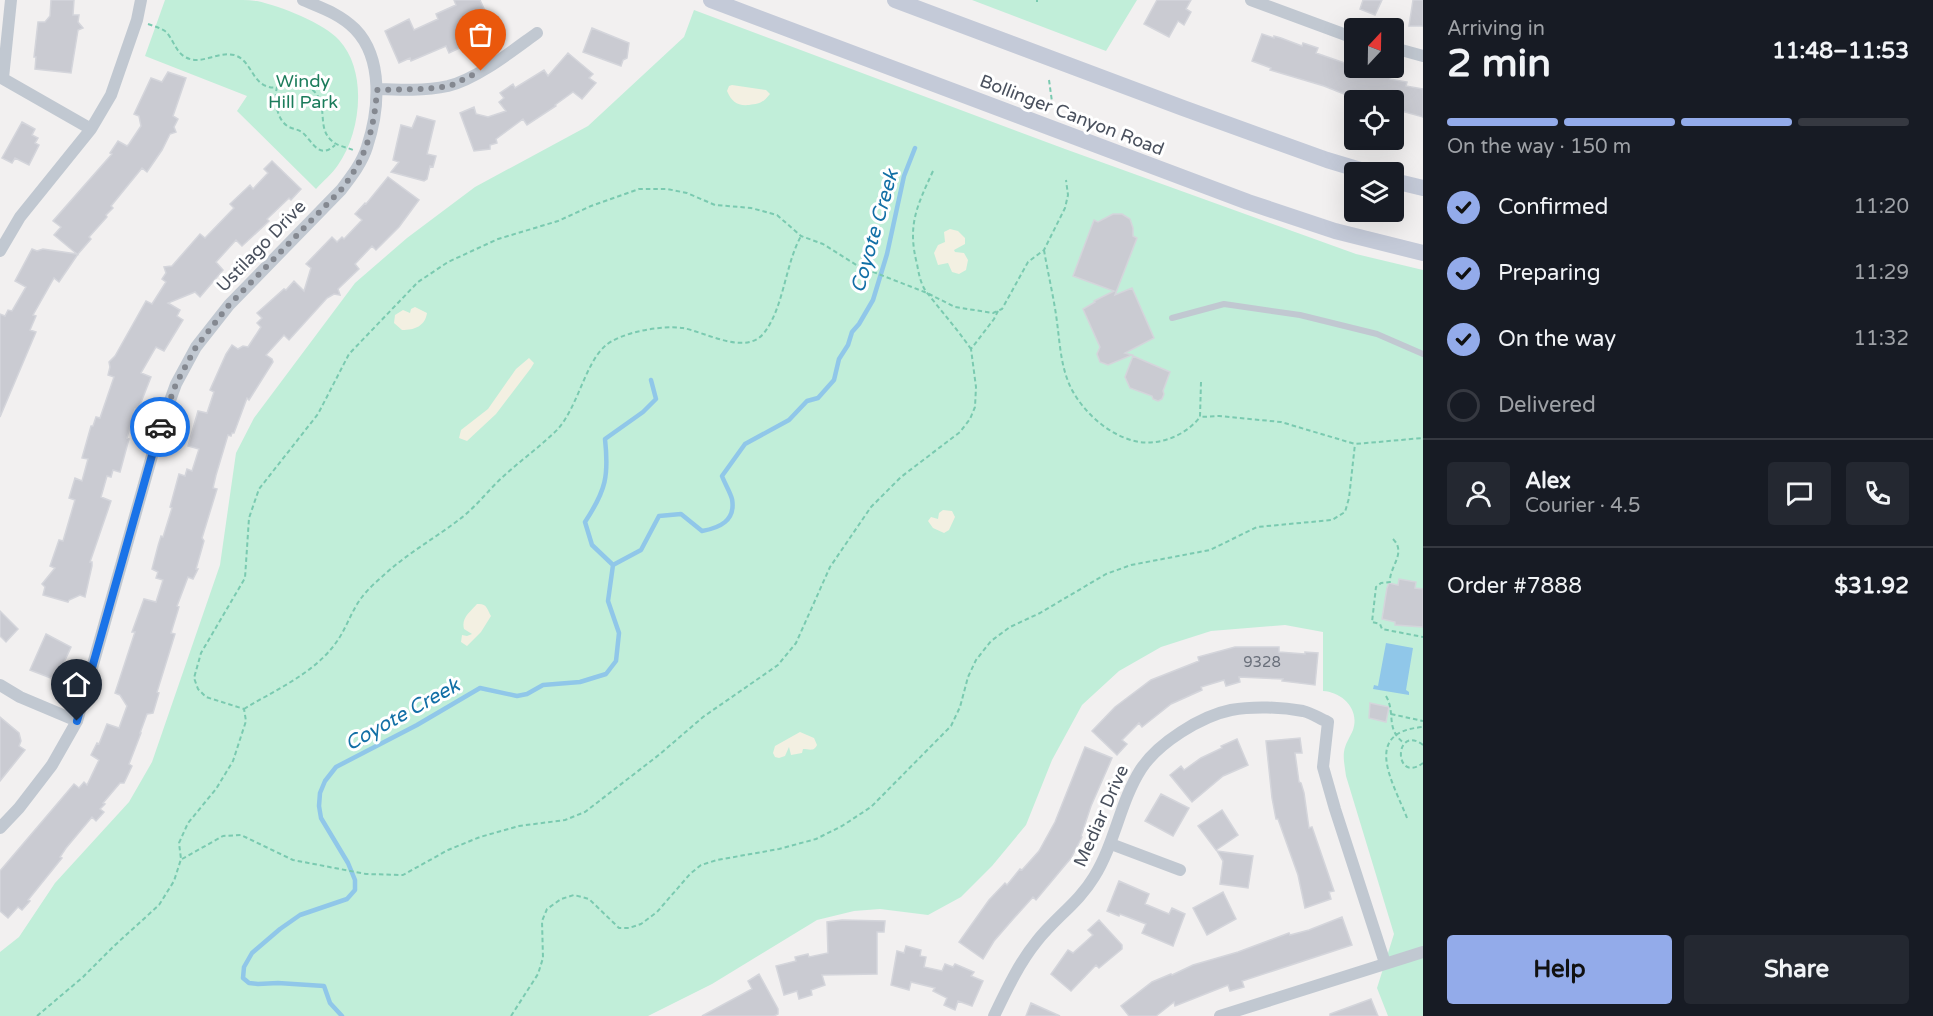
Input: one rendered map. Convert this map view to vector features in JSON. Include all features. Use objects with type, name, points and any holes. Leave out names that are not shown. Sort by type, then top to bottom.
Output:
[{"type":"main road","name":"Bollinger Canyon Road","points":[[711,0],[1248,202],[1335,231],[1423,253]]},
{"type":"main road","points":[[895,0],[1183,108],[1344,165]]},
{"type":"main road","points":[[1404,183],[1423,188]]},
{"type":"street","points":[[11,0],[2,78],[91,129]]},
{"type":"street","points":[[0,251],[20,217],[91,129],[111,95],[137,20],[141,0]]},
{"type":"street","name":"Ustilago Drive","points":[[0,828],[19,808],[52,765],[77,721],[159,430],[176,384],[196,347],[229,305],[341,190],[356,171],[364,155],[375,116],[377,90],[372,59],[366,43],[355,29],[333,12],[303,0]]},
{"type":"street","points":[[1251,0],[1344,34]]},
{"type":"street","points":[[377,90],[450,86],[481,71],[537,33]]},
{"type":"street","points":[[1404,51],[1423,56]]},
{"type":"street","points":[[0,685],[20,697],[77,721]]},
{"type":"street","name":"Mediar Drive","points":[[994,1016],[1036,941],[1078,900],[1094,876],[1111,844],[1131,789],[1142,767],[1175,736],[1230,710],[1256,708],[1306,712],[1328,722],[1323,767],[1385,963]]},
{"type":"street","points":[[1111,844],[1180,870]]},
{"type":"street","points":[[1220,1016],[1418,953],[1423,947]]},
{"type":"lane","points":[[1172,318],[1224,304],[1300,315],[1377,334],[1423,354]]},
{"type":"path","points":[[137,20],[166,32],[180,54],[186,57],[197,61],[232,55],[245,61],[257,80],[263,84],[277,87],[297,83],[310,88],[322,105],[324,129],[327,136],[336,144],[364,155]]},
{"type":"path","points":[[1049,80],[1053,109]]},
{"type":"path","points":[[277,87],[276,104],[285,123],[302,132],[320,151],[330,150],[336,144]]},
{"type":"path","points":[[181,860],[223,836],[240,836],[293,860],[366,874],[403,875],[448,850],[480,837],[519,826],[565,820],[585,812],[685,734],[703,717],[778,665],[796,643],[830,567],[871,507],[901,477],[960,432],[970,419],[975,407],[971,349],[920,281],[913,249],[912,226],[933,171]]},
{"type":"path","points":[[801,236],[772,320],[762,335],[749,343],[732,343],[680,328],[622,335],[604,347],[591,366],[580,394],[560,427],[533,453],[508,472],[465,514],[386,573],[362,597],[336,644],[321,660],[287,684],[243,709],[207,697],[198,689],[194,678],[201,654],[244,578],[249,518],[259,489],[318,414],[349,354],[418,282],[448,262],[498,239],[558,221],[591,206],[639,189],[667,189],[687,193],[715,205],[751,208],[777,215],[801,236],[823,244],[858,266],[927,293],[955,307],[993,313],[1002,309],[1028,262],[1044,250],[1065,207],[1068,195],[1066,180]]},
{"type":"path","points":[[1044,250],[1063,365],[1072,390],[1105,428],[1120,437],[1143,442],[1156,442],[1178,435],[1194,425],[1200,417],[1201,382]]},
{"type":"path","points":[[971,349],[994,320],[998,311]]},
{"type":"path","points":[[1200,417],[1220,416],[1281,422],[1355,444],[1423,438]]},
{"type":"path","points":[[511,1016],[538,974],[543,958],[543,921],[547,909],[561,899],[574,895],[589,899],[619,928],[629,928],[642,924],[657,912],[700,865],[816,839],[842,826],[871,807],[951,726],[976,660],[991,641],[1010,627],[1040,613],[1106,574],[1131,566],[1210,550],[1257,527],[1332,520],[1345,512],[1355,444]]},
{"type":"path","points":[[1393,539],[1397,542],[1398,559],[1389,574],[1390,582],[1381,583],[1376,587],[1372,622],[1380,624],[1382,629],[1423,637]]},
{"type":"path","points":[[1386,696],[1392,706],[1390,722],[1397,738],[1405,743]]},
{"type":"path","points":[[36,1016],[83,977],[159,905],[174,881],[181,860],[179,843],[188,823],[216,789],[233,760],[246,721],[243,709]]},
{"type":"path","points":[[1391,714],[1423,721]]},
{"type":"path","points":[[1407,818],[1389,776],[1386,760],[1387,748],[1389,740],[1401,730],[1423,727]]},
{"type":"path","points":[[1423,745],[1413,741],[1405,743],[1400,750],[1403,764],[1411,768],[1423,763]]},
{"type":"green space","name":"Windy Hill Park","points":[[165,0],[257,1],[301,16],[323,27],[339,40],[354,68],[358,102],[356,120],[346,152],[336,168],[316,189],[237,111],[247,96],[145,56]]},
{"type":"green space","points":[[972,0],[1137,0],[1106,51]]},
{"type":"green space","points":[[694,10],[1065,149],[1356,254],[1423,270],[1423,1016],[1388,1016],[1377,988],[1394,934],[1346,776],[1344,752],[1353,730],[1352,709],[1343,698],[1323,691],[1323,632],[1285,625],[1211,631],[1161,647],[1119,671],[1082,705],[1052,760],[1026,825],[992,866],[961,897],[928,915],[880,909],[854,911],[817,920],[712,984],[648,1016],[0,1016],[0,952],[19,937],[55,883],[129,802],[152,762],[220,565],[236,453],[254,418],[355,283],[407,238],[475,187],[588,126],[684,37]]},
{"type":"sand","points":[[732,85],[766,90],[770,94],[758,103],[741,105],[733,101],[727,91]]},
{"type":"sand","points":[[950,229],[958,231],[965,238],[965,244],[954,250],[964,253],[968,260],[966,270],[959,274],[952,272],[948,263],[938,265],[934,253],[938,245],[945,242],[944,232]]},
{"type":"sand","points":[[415,307],[427,313],[424,321],[415,328],[402,330],[394,323],[395,315],[403,310],[410,313]]},
{"type":"sand","points":[[529,358],[534,363],[496,414],[467,441],[459,438],[461,430],[488,409],[516,369]]},
{"type":"sand","points":[[943,510],[952,511],[955,517],[949,530],[944,533],[933,528],[928,521],[931,517],[938,519],[939,513]]},
{"type":"sand","points":[[477,604],[485,606],[491,616],[481,632],[467,646],[461,642],[462,635],[472,634],[464,629],[463,625],[467,615]]},
{"type":"sand","points":[[800,732],[814,738],[816,747],[811,750],[803,749],[802,753],[791,755],[789,747],[785,756],[775,757],[773,753],[775,746]]},
{"type":"water","points":[[1386,643],[1413,648],[1406,690],[1409,695],[1373,689],[1374,685],[1378,686]]},
{"type":"building","points":[[51,0],[74,0],[73,15],[79,15],[78,22],[83,28],[78,30],[71,73],[35,69],[38,22],[45,22],[50,16]]},
{"type":"building","points":[[454,0],[480,0],[487,15],[482,28],[484,34],[460,44],[462,47],[449,53],[446,46],[411,61],[410,58],[399,63],[385,31],[409,19],[414,30],[438,19],[436,14],[456,5]]},
{"type":"building","points":[[1157,0],[1191,0],[1186,9],[1191,12],[1184,25],[1178,21],[1169,37],[1144,24]]},
{"type":"building","points":[[1363,0],[1382,0],[1375,15],[1360,9]]},
{"type":"building","points":[[1413,0],[1423,0],[1423,26],[1409,26]]},
{"type":"building","points":[[592,28],[629,43],[627,58],[623,60],[621,66],[583,52]]},
{"type":"building","points":[[1262,34],[1302,46],[1303,43],[1318,48],[1316,53],[1344,63],[1344,78],[1390,78],[1407,82],[1406,86],[1423,89],[1423,117],[1404,112],[1404,90],[1344,90],[1344,94],[1270,70],[1271,68],[1252,61]]},
{"type":"building","points":[[568,53],[593,74],[589,78],[596,83],[582,99],[573,92],[527,125],[523,119],[496,139],[497,143],[490,145],[490,149],[474,151],[460,113],[474,107],[476,114],[488,117],[506,111],[499,102],[504,98],[500,93],[513,84],[515,88],[544,70],[548,76]]},
{"type":"building","points":[[168,72],[186,78],[173,116],[178,119],[174,127],[176,132],[170,134],[147,172],[142,168],[111,206],[113,208],[106,215],[107,217],[89,237],[91,239],[59,282],[54,278],[33,315],[36,316],[30,330],[36,332],[0,417],[0,314],[5,316],[8,310],[12,311],[26,287],[15,281],[32,249],[77,254],[54,235],[61,227],[53,221],[112,154],[110,153],[118,141],[127,146],[129,144],[141,126],[139,116],[134,114],[151,78],[162,82]]},
{"type":"building","points":[[417,116],[435,121],[427,154],[436,156],[433,167],[430,166],[427,179],[424,181],[391,172],[399,162],[393,160],[401,125],[412,128]]},
{"type":"building","points":[[22,122],[35,129],[32,135],[38,138],[35,143],[39,145],[29,165],[15,158],[12,163],[2,158]]},
{"type":"building","points":[[272,161],[301,189],[267,219],[269,221],[242,246],[236,240],[216,262],[223,270],[200,297],[195,292],[168,303],[180,310],[177,316],[183,320],[164,351],[156,347],[141,373],[151,377],[138,410],[135,409],[120,472],[113,470],[111,477],[107,476],[101,497],[111,501],[90,562],[92,566],[85,597],[80,595],[68,602],[43,595],[45,587],[42,584],[55,568],[50,566],[59,540],[63,541],[75,500],[69,498],[75,478],[82,481],[88,459],[82,458],[91,426],[96,417],[100,418],[114,377],[108,375],[109,362],[115,356],[146,301],[152,304],[166,282],[162,279],[166,273],[164,267],[172,266],[200,234],[205,238],[234,208],[230,204],[250,185],[253,189],[268,173],[264,169]]},
{"type":"building","points":[[388,177],[419,200],[399,227],[376,250],[372,246],[355,264],[359,269],[338,289],[340,295],[334,294],[327,298],[289,340],[284,335],[266,355],[273,362],[249,400],[247,398],[234,433],[231,436],[228,435],[213,488],[217,489],[202,538],[204,541],[196,569],[198,569],[193,579],[188,577],[177,606],[179,607],[171,633],[175,634],[157,692],[159,693],[153,713],[147,714],[129,764],[132,766],[124,783],[120,783],[103,803],[105,804],[100,809],[104,812],[96,821],[92,817],[66,848],[60,857],[62,858],[28,900],[30,901],[22,910],[18,907],[8,918],[0,911],[0,871],[74,784],[79,788],[84,782],[87,785],[99,760],[91,755],[97,743],[99,744],[107,724],[119,728],[127,706],[120,695],[115,693],[135,632],[132,632],[144,599],[156,602],[163,580],[156,578],[158,572],[152,569],[158,546],[172,508],[170,507],[179,474],[185,476],[187,469],[192,471],[199,449],[188,446],[198,411],[207,413],[214,392],[210,390],[226,354],[232,345],[238,349],[243,346],[248,347],[261,327],[257,323],[262,318],[257,313],[284,289],[286,290],[294,281],[304,291],[311,268],[306,264],[332,237],[337,242],[342,237],[344,239],[362,220],[355,214]]},
{"type":"building","points":[[1113,214],[1122,214],[1130,219],[1133,236],[1137,238],[1115,295],[1132,288],[1154,338],[1125,353],[1132,355],[1108,365],[1100,362],[1097,354],[1100,347],[1083,309],[1114,291],[1073,276],[1094,220],[1098,222]]},
{"type":"building","points":[[1133,356],[1170,372],[1162,399],[1158,401],[1152,396],[1130,388],[1125,377]]},
{"type":"building","points":[[1399,579],[1416,582],[1415,588],[1423,589],[1423,627],[1395,625],[1395,622],[1382,619],[1389,583],[1398,585]]},
{"type":"building","points":[[0,611],[18,629],[6,642],[0,636]]},
{"type":"building","points":[[46,634],[71,647],[56,680],[30,670]]},
{"type":"building","points":[[1235,647],[1279,647],[1279,652],[1318,653],[1315,685],[1282,681],[1283,679],[1239,677],[1240,682],[1226,686],[1224,680],[1201,687],[1202,690],[1171,704],[1142,727],[1139,723],[1122,740],[1127,744],[1117,755],[1092,731],[1115,707],[1151,680],[1199,661],[1198,657]]},
{"type":"building","points":[[1370,703],[1389,707],[1386,722],[1369,718]]},
{"type":"building","points":[[0,717],[19,733],[21,741],[19,746],[25,750],[0,781]]},
{"type":"building","points":[[1300,738],[1302,753],[1295,753],[1309,828],[1312,827],[1334,891],[1329,892],[1331,899],[1305,908],[1298,875],[1278,819],[1276,819],[1266,741]]},
{"type":"building","points":[[1237,739],[1248,765],[1223,776],[1192,802],[1170,775],[1181,766],[1184,770],[1201,758],[1222,748],[1221,746]]},
{"type":"building","points":[[1085,747],[1112,758],[1091,806],[1082,837],[1071,858],[1036,900],[1033,897],[1014,918],[994,941],[983,959],[959,942],[989,900],[1005,883],[1007,885],[1039,851],[1055,822]]},
{"type":"building","points":[[1161,794],[1189,808],[1173,836],[1145,821]]},
{"type":"building","points":[[1222,810],[1238,835],[1216,850],[1198,826]]},
{"type":"building","points":[[1217,851],[1253,856],[1248,888],[1220,884],[1223,861]]},
{"type":"building","points":[[1119,881],[1149,894],[1145,904],[1169,914],[1172,908],[1185,914],[1173,946],[1142,933],[1146,924],[1107,911]]},
{"type":"building","points":[[1223,892],[1236,919],[1207,935],[1193,908]]},
{"type":"building","points":[[1342,917],[1352,945],[1242,981],[1244,987],[1230,991],[1228,985],[1175,1006],[1174,1002],[1156,1016],[1129,1016],[1121,1006],[1152,982],[1193,965],[1238,952],[1289,933],[1290,935],[1309,930]]},
{"type":"building","points":[[1099,920],[1122,945],[1122,949],[1099,968],[1096,965],[1071,991],[1051,974],[1068,950],[1073,953],[1093,935],[1088,930]]},
{"type":"building","points":[[885,921],[884,932],[877,932],[877,974],[822,975],[825,985],[811,990],[812,995],[799,999],[797,991],[784,995],[776,966],[796,961],[795,957],[828,953],[827,922]]},
{"type":"building","points":[[906,946],[921,950],[920,956],[926,957],[924,967],[942,971],[945,964],[953,967],[955,964],[974,972],[971,976],[983,981],[972,1006],[958,1001],[955,1010],[944,1005],[947,998],[933,991],[935,988],[911,982],[909,990],[891,985],[897,951],[904,953]]},
{"type":"building","points":[[759,974],[778,1009],[778,1014],[774,1016],[702,1016],[752,989],[748,981]]},
{"type":"building","points":[[1371,999],[1378,1016],[1330,1016],[1330,1014]]},
{"type":"building","points":[[1031,1003],[1060,1016],[1026,1016]]},
{"type":"waterway","name":"Coyote Creek","points":[[613,565],[641,550],[659,516],[681,514],[702,531],[725,522],[733,507],[722,476],[745,444],[789,420],[807,401],[818,398],[834,380],[839,359],[848,345],[852,332],[873,300],[887,254],[904,176],[915,148]]},
{"type":"waterway","points":[[613,565],[592,545],[585,522],[602,491],[607,463],[605,439],[643,412],[656,399],[651,380]]},
{"type":"waterway","name":"Coyote Creek","points":[[342,1016],[330,1003],[324,986],[258,984],[249,983],[243,978],[244,967],[252,953],[280,929],[300,915],[347,899],[355,890],[355,880],[348,863],[321,818],[320,793],[325,781],[336,767],[417,725],[480,688],[517,696],[527,694],[543,685],[580,682],[606,674],[616,661],[619,633],[608,601],[613,565]]},
{"type":"way so far","points":[[160,427],[176,384],[196,347],[229,305],[341,190],[356,171],[367,148],[375,116],[377,90],[450,86],[481,71]]},
{"type":"route","points":[[77,721],[160,427]]}]
